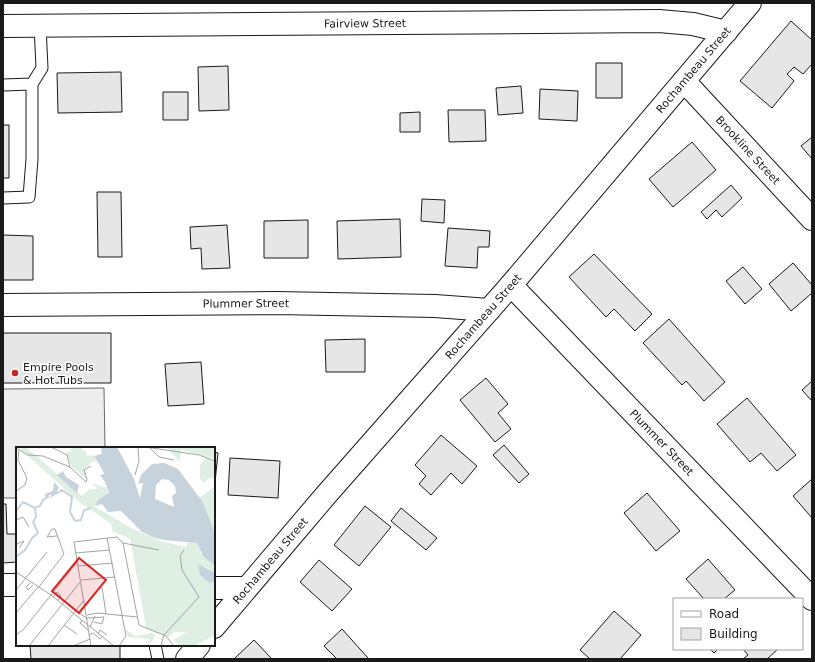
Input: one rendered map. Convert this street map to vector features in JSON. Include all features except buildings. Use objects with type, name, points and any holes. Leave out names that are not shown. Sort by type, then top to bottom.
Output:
[{"type":"street","name":"Rochambeau Street","points":[[215,626],[326,495],[511,285],[750,3]]},
{"type":"street","name":"Fairview Street","points":[[3,26],[659,21],[693,24],[726,32]]},
{"type":"street","name":"Brookline Street","points":[[684,81],[812,219]]},
{"type":"street","name":"Plummer Street","points":[[511,285],[812,599]]},
{"type":"street","name":"Plummer Street","points":[[3,304],[277,303],[435,306],[489,310]]},
{"type":"street","points":[[3,585],[16,585]]},
{"type":"street","points":[[215,588],[246,588]]},
{"type":"street","points":[[187,659],[198,646]]},
{"type":"lane","points":[[3,198],[29,197],[32,159],[32,84],[42,68],[40,26]]},
{"type":"lane","points":[[3,85],[32,84]]},
{"type":"lane","points":[[155,646],[158,659]]},
{"type":"shaded area","points":[[104,388],[105,447],[16,447],[16,498],[3,498],[3,389]]},
{"type":"place","name":"Empire Pools & Hot Tubs","points":[[15,373]]}]
